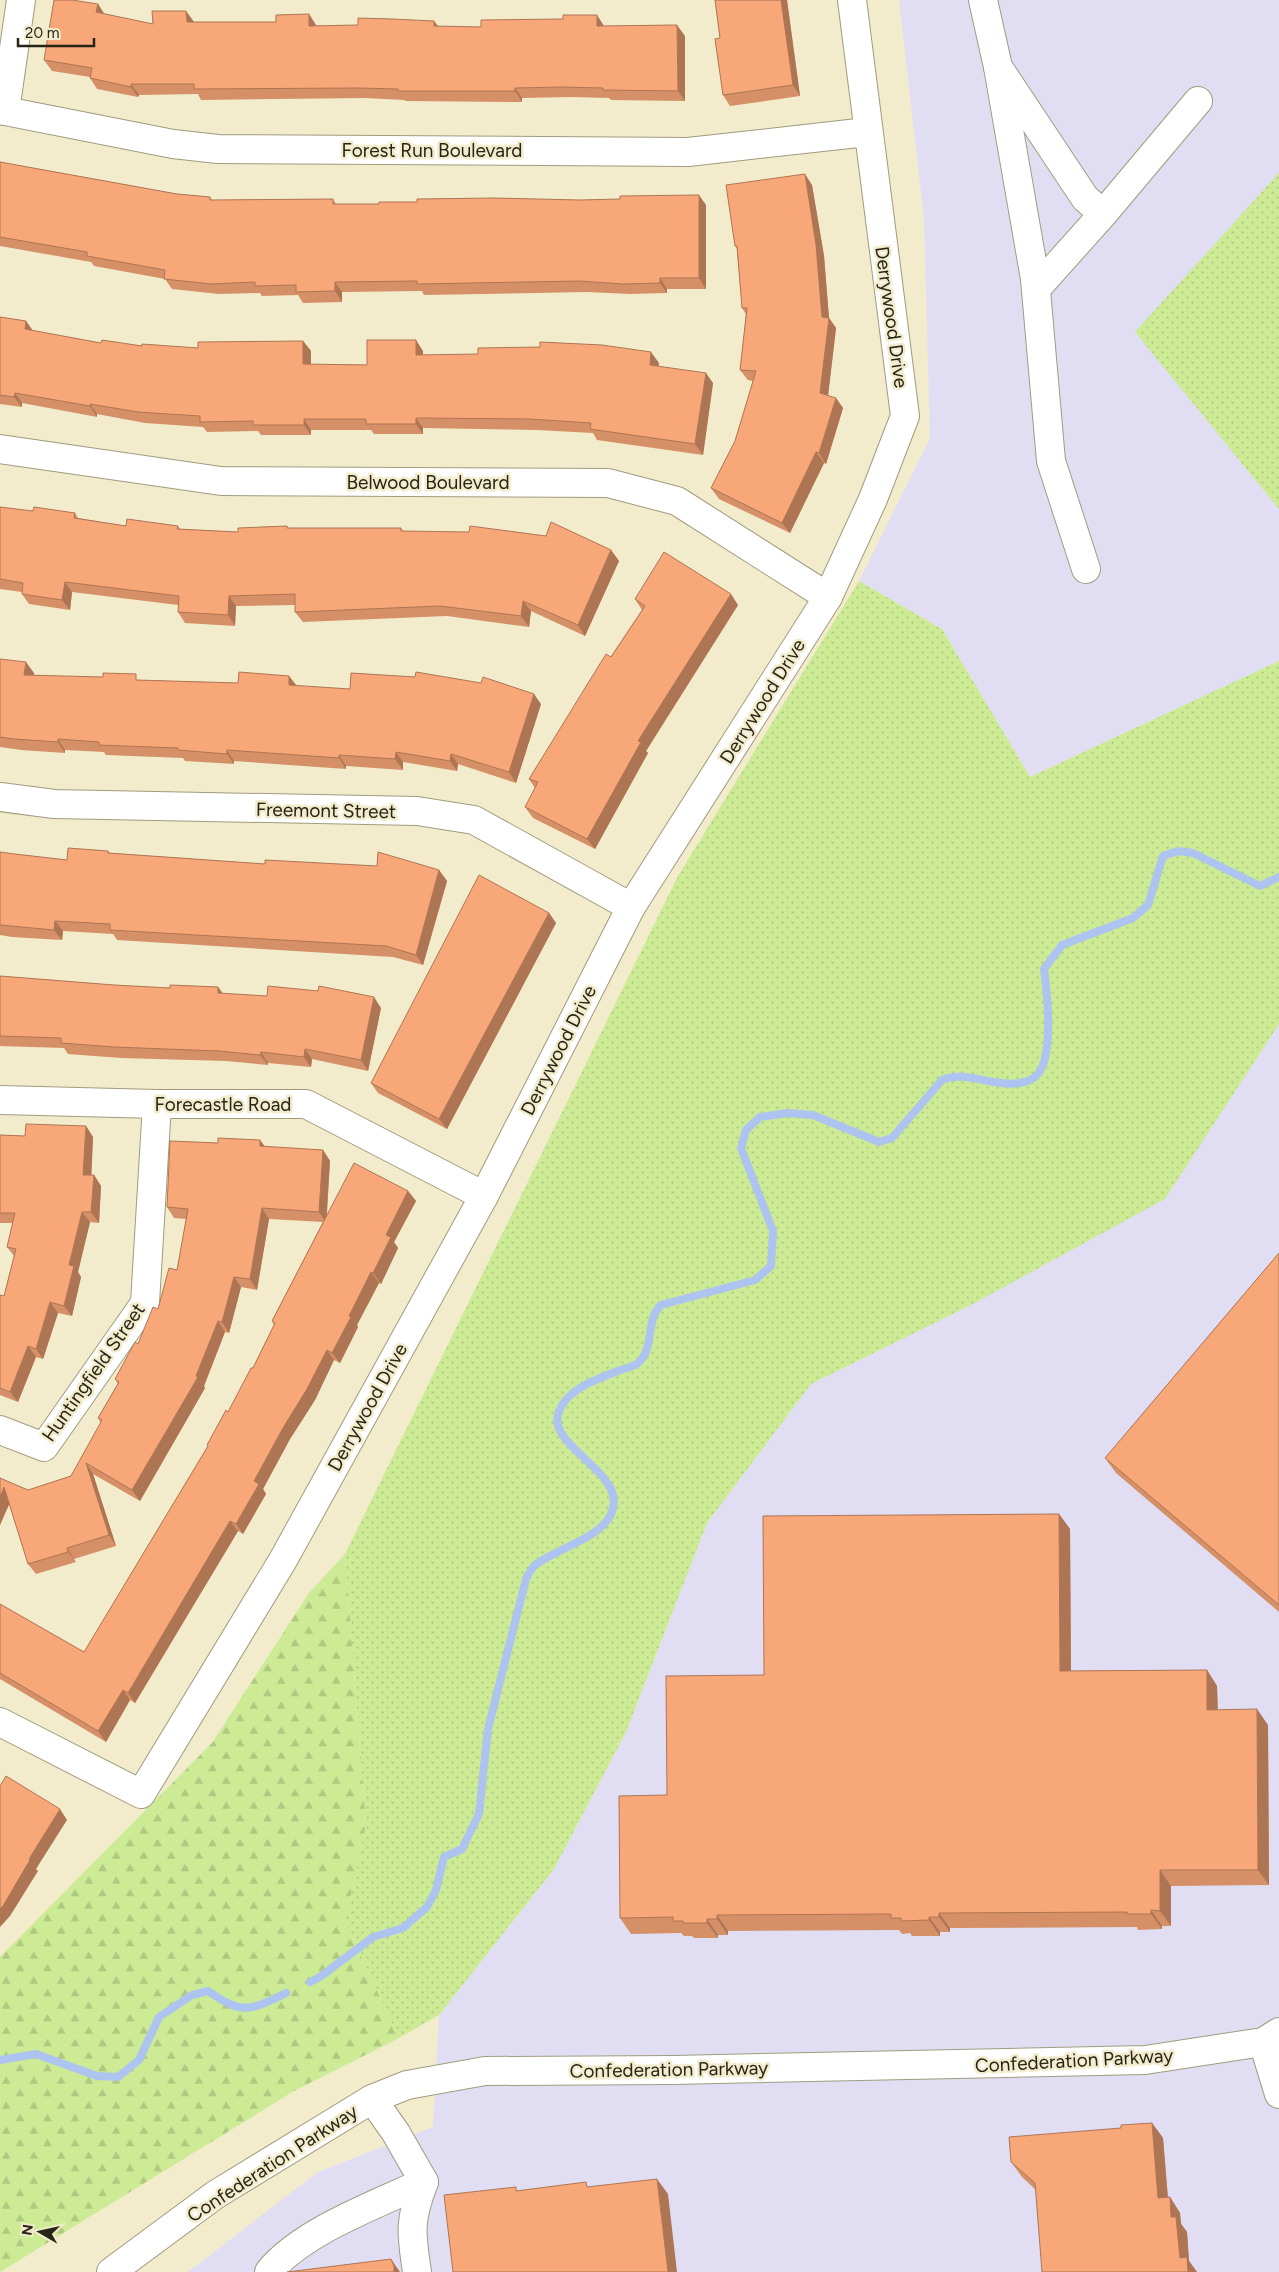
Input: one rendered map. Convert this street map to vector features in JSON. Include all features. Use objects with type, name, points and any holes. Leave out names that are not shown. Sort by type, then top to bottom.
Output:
[{"type":"street","points":[[2,110],[21,0]]},
{"type":"street","name":"Derrywood Drive","points":[[1,1725],[141,1794],[283,1560],[484,1196],[631,907],[828,597],[873,499],[905,416],[867,132],[852,0]]},
{"type":"street","points":[[990,5],[998,67],[1036,289],[1051,461],[1086,569]]},
{"type":"street","points":[[998,67],[1085,198],[1103,214]]},
{"type":"street","points":[[1036,289],[1103,214],[1198,101]]},
{"type":"street","name":"Forest Run Boulevard","points":[[2,110],[173,144],[218,149],[688,152],[867,132]]},
{"type":"street","name":"Belwood Boulevard","points":[[0,449],[221,481],[608,483],[677,501],[828,597]]},
{"type":"street","name":"Freemont Street","points":[[0,796],[54,804],[417,811],[474,820],[631,907]]},
{"type":"street","name":"Forecastle Road","points":[[0,1100],[158,1104],[306,1104],[484,1196]]},
{"type":"street","name":"Huntingfield Street","points":[[0,1430],[44,1447],[144,1303],[158,1104]]},
{"type":"street","points":[[1271,2037],[1279,2094]]},
{"type":"street","name":"Confederation Parkway","points":[[114,2271],[215,2195],[372,2099],[407,2085],[484,2071],[674,2070],[1145,2060],[1271,2037]]},
{"type":"street","points":[[372,2099],[396,2133],[424,2182]]},
{"type":"street","points":[[269,2272],[279,2260],[296,2246],[342,2220],[424,2182]]},
{"type":"street","points":[[417,2272],[412,2221],[414,2206],[424,2182]]},
{"type":"shaded area","points":[[899,0],[1279,0],[1279,173],[1136,332],[1279,509],[1279,661],[1030,777],[942,629],[859,581],[930,438],[924,219]]},
{"type":"shaded area","points":[[1279,1024],[1279,2272],[188,2272],[318,2172],[433,2127],[439,2015],[554,1869],[626,1732],[707,1523],[811,1384],[971,1305],[1268,1038]]},
{"type":"green space","points":[[1279,173],[1279,509],[1135,332]]},
{"type":"green space","points":[[859,581],[942,629],[1030,777],[1279,661],[1279,1024],[1165,1199],[971,1305],[811,1384],[707,1523],[626,1732],[554,1869],[439,2015],[399,2038],[345,1922],[366,1825],[345,1554],[678,876]]},
{"type":"green space","points":[[345,1554],[366,1825],[345,1922],[399,2038],[294,2091],[0,2272],[0,1957],[212,1743],[309,1593]]},
{"type":"building","points":[[54,0],[72,0],[98,4],[96,12],[153,24],[152,11],[186,11],[187,22],[276,22],[276,15],[309,14],[309,26],[358,25],[358,18],[434,21],[434,26],[481,27],[481,20],[563,19],[563,15],[597,15],[597,26],[677,25],[678,91],[603,90],[603,88],[563,87],[515,88],[515,91],[398,91],[398,89],[358,88],[194,89],[194,84],[131,84],[131,87],[90,78],[92,68],[44,60]]},
{"type":"building","points":[[715,0],[781,0],[793,85],[723,95],[715,39],[720,38]]},
{"type":"building","points":[[0,162],[177,194],[210,197],[210,200],[333,199],[333,204],[379,204],[379,202],[417,202],[417,199],[580,200],[620,199],[620,196],[699,195],[699,278],[660,278],[660,283],[623,284],[579,281],[417,284],[417,281],[335,282],[335,291],[296,292],[296,285],[255,286],[255,282],[212,284],[164,279],[165,270],[87,256],[87,252],[0,237]]},
{"type":"building","points":[[805,174],[816,245],[822,317],[829,318],[820,393],[836,398],[819,453],[816,452],[782,523],[711,488],[735,441],[756,371],[740,370],[747,308],[742,308],[737,246],[735,246],[726,185]]},
{"type":"building","points":[[0,317],[26,321],[25,329],[101,343],[102,340],[142,346],[142,344],[198,348],[198,342],[303,341],[303,364],[367,365],[367,340],[416,340],[416,355],[478,354],[478,348],[540,347],[540,342],[602,345],[651,352],[650,365],[706,373],[695,444],[590,429],[591,423],[530,419],[416,418],[416,424],[366,424],[366,419],[304,419],[304,425],[253,425],[253,421],[200,422],[200,416],[138,412],[15,393],[14,397],[0,395]]},
{"type":"building","points":[[0,507],[33,511],[34,507],[75,513],[74,518],[126,526],[127,519],[178,526],[177,529],[238,532],[238,528],[287,526],[287,528],[401,528],[401,531],[469,532],[470,526],[546,536],[551,522],[611,550],[578,625],[523,601],[521,616],[440,606],[295,612],[295,594],[229,596],[228,615],[178,612],[179,596],[65,582],[62,600],[22,594],[23,583],[0,579]]},
{"type":"building","points":[[664,552],[731,594],[638,741],[641,742],[587,839],[525,807],[538,782],[529,779],[606,654],[611,657],[645,606],[635,599]]},
{"type":"building","points":[[0,659],[26,662],[24,675],[103,677],[103,673],[136,674],[136,680],[238,683],[239,672],[289,676],[289,685],[350,689],[351,673],[415,677],[416,672],[481,683],[483,677],[534,694],[509,772],[451,754],[450,761],[396,752],[395,759],[339,755],[339,758],[227,750],[227,754],[178,750],[178,748],[99,745],[99,742],[58,739],[58,742],[0,737]]},
{"type":"building","points":[[68,848],[108,851],[108,853],[265,864],[265,860],[377,866],[378,852],[439,870],[416,955],[386,946],[110,930],[110,924],[55,921],[54,930],[0,925],[0,852],[67,860]]},
{"type":"building","points":[[479,875],[549,913],[439,1119],[371,1083]]},
{"type":"building","points":[[0,976],[170,988],[170,985],[218,987],[218,993],[267,996],[268,986],[318,991],[319,986],[374,997],[361,1060],[305,1049],[304,1057],[261,1052],[260,1055],[219,1051],[114,1047],[61,1043],[61,1038],[0,1036]]},
{"type":"building","points":[[26,1124],[86,1126],[83,1175],[94,1175],[91,1212],[82,1212],[69,1265],[74,1266],[64,1306],[50,1302],[36,1349],[28,1346],[10,1392],[0,1388],[0,1295],[4,1296],[16,1249],[7,1247],[15,1213],[0,1213],[0,1135],[25,1136]]},
{"type":"building","points":[[218,1138],[260,1140],[260,1146],[323,1150],[319,1212],[262,1208],[250,1279],[234,1277],[222,1322],[218,1321],[196,1376],[198,1377],[132,1490],[86,1463],[109,1535],[67,1548],[68,1552],[28,1564],[4,1487],[0,1497],[0,1478],[28,1490],[71,1476],[102,1420],[98,1418],[119,1382],[115,1379],[135,1342],[138,1344],[153,1307],[158,1309],[169,1268],[177,1270],[188,1209],[167,1207],[170,1141],[218,1143]]},
{"type":"building","points":[[354,1163],[408,1191],[386,1235],[391,1237],[373,1273],[371,1272],[349,1316],[351,1317],[332,1353],[327,1350],[307,1389],[254,1481],[259,1484],[236,1524],[230,1521],[128,1693],[123,1690],[98,1731],[0,1673],[0,1604],[84,1652],[208,1446],[226,1410],[228,1412],[251,1368],[253,1368],[275,1323],[272,1321]]},
{"type":"building","points":[[1279,1253],[1279,1605],[1105,1458]]},
{"type":"building","points":[[1059,1514],[1060,1671],[1207,1670],[1207,1710],[1257,1709],[1258,1870],[1160,1870],[1160,1911],[1151,1910],[1151,1914],[1127,1914],[1127,1912],[939,1913],[939,1917],[929,1917],[929,1920],[901,1921],[901,1918],[891,1918],[891,1914],[717,1915],[717,1919],[707,1919],[707,1923],[683,1923],[683,1921],[673,1921],[673,1917],[620,1918],[619,1796],[667,1795],[666,1676],[764,1675],[763,1516]]},
{"type":"building","points":[[6,1776],[60,1809],[0,1909],[0,1786]]},
{"type":"building","points":[[1152,2123],[1158,2198],[1170,2197],[1171,2217],[1176,2217],[1180,2258],[1187,2257],[1188,2272],[1042,2272],[1035,2183],[1011,2162],[1009,2137],[1121,2128],[1121,2125]]},
{"type":"building","points":[[657,2179],[668,2272],[453,2272],[444,2195],[516,2187],[516,2191],[586,2182],[587,2187]]},
{"type":"building","points":[[391,2259],[394,2272],[287,2272]]},
{"type":"waterway","points":[[310,1982],[320,1977],[373,1937],[403,1928],[427,1907],[436,1890],[444,1857],[462,1849],[479,1814],[488,1729],[526,1579],[534,1566],[552,1554],[586,1538],[604,1524],[610,1516],[614,1501],[610,1487],[564,1437],[558,1424],[559,1411],[564,1403],[585,1385],[638,1363],[647,1350],[653,1318],[661,1305],[755,1280],[771,1266],[773,1231],[741,1148],[746,1130],[760,1117],[788,1113],[813,1115],[879,1142],[892,1138],[942,1080],[961,1077],[1013,1084],[1032,1079],[1040,1072],[1047,1045],[1048,1011],[1044,969],[1062,945],[1133,918],[1148,905],[1163,856],[1178,851],[1193,853],[1260,886],[1279,877]]},
{"type":"waterway","points":[[0,2060],[36,2054],[97,2076],[118,2077],[139,2060],[159,2017],[192,1995],[208,1991],[230,2004],[246,2008],[263,2004],[286,1993]]}]
